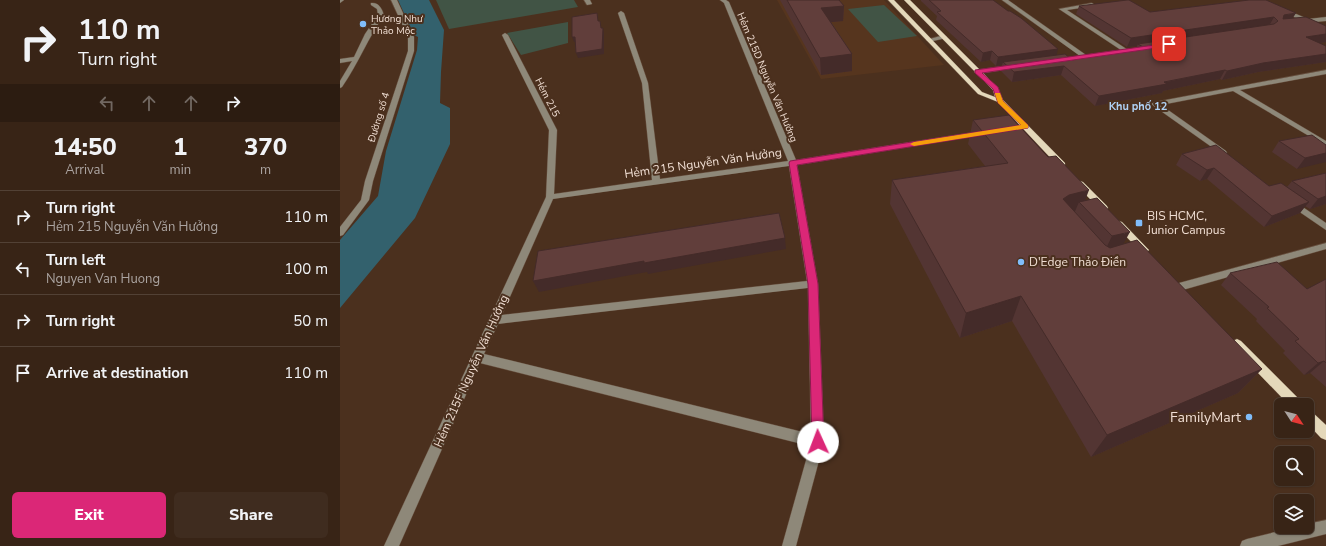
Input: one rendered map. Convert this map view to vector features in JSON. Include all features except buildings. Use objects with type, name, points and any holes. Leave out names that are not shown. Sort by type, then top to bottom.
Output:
[{"type":"main road","points":[[891,0],[980,93],[1000,101]]},
{"type":"main road","points":[[907,0],[996,89],[1000,101],[1022,127],[1072,175],[1150,256]]},
{"type":"main road","points":[[1230,337],[1290,398]]},
{"type":"main road","points":[[1314,422],[1326,434]]},
{"type":"street","name":"Hẻm 215D Nguyễn Văn Hưởng","points":[[723,0],[726,2],[793,163],[813,284],[818,442],[789,546]]},
{"type":"street","points":[[1005,0],[1085,57]]},
{"type":"street","name":"Đường số 4","points":[[340,233],[365,200],[369,181],[411,51],[411,36],[394,1]]},
{"type":"street","points":[[340,86],[380,15],[380,8],[373,4]]},
{"type":"street","points":[[1101,4],[1062,9],[1126,51]]},
{"type":"street","points":[[1279,8],[1307,22],[1326,29]]},
{"type":"street","points":[[621,13],[645,83],[656,182]]},
{"type":"street","points":[[1294,24],[1326,19]]},
{"type":"street","name":"Hẻm 215","points":[[504,35],[553,130],[550,197]]},
{"type":"street","points":[[929,40],[944,38]]},
{"type":"street","points":[[1054,61],[1134,50]]},
{"type":"street","points":[[340,61],[356,59]]},
{"type":"street","points":[[978,72],[1024,65]]},
{"type":"street","points":[[1231,159],[1155,104],[1324,74]]},
{"type":"street","points":[[1235,90],[1326,144]]},
{"type":"street","name":"Hẻm 215 Nguyễn Văn Hưởng","points":[[550,197],[793,163],[987,133]]},
{"type":"street","points":[[1282,195],[1326,227]]},
{"type":"street","name":"Hẻm 215F Nguyễn Văn Hưởng","points":[[391,546],[550,197]]},
{"type":"street","points":[[1094,216],[1108,213]]},
{"type":"street","points":[[1180,287],[1326,246]]},
{"type":"street","points":[[1133,257],[1150,256]]},
{"type":"street","points":[[494,320],[813,284]]},
{"type":"street","points":[[477,357],[818,442]]},
{"type":"street","points":[[1247,546],[1326,527]]},
{"type":"shaded area","points":[[777,0],[884,0],[944,65],[821,79]]},
{"type":"green space","points":[[436,0],[574,0],[578,7],[449,29]]},
{"type":"green space","points":[[884,5],[917,36],[878,42],[848,9]]},
{"type":"green space","points":[[568,22],[568,43],[521,55],[507,33]]},
{"type":"water","points":[[398,0],[429,0],[444,30],[440,103],[450,108],[450,144],[415,218],[340,308],[340,240],[378,196],[386,151],[417,50],[418,37],[414,35]]},
{"type":"slow traffic","points":[[914,144],[1026,127],[1000,101],[998,94]]},
{"type":"place","name":"Hương Như Thảo Mộc","points":[[363,24]]},
{"type":"place","name":"BIS HCMC, Junior Campus","points":[[1139,223]]},
{"type":"place","name":"D'Edge Thảo Điền","points":[[1021,262]]},
{"type":"place","name":"FamilyMart","points":[[1249,417]]},
{"type":"district","name":"Khu phố 12","points":[[1138,106]]},
{"type":"route","points":[[818,442],[813,284],[793,163],[1026,127],[1000,101],[996,89],[978,72],[1169,44]]}]
